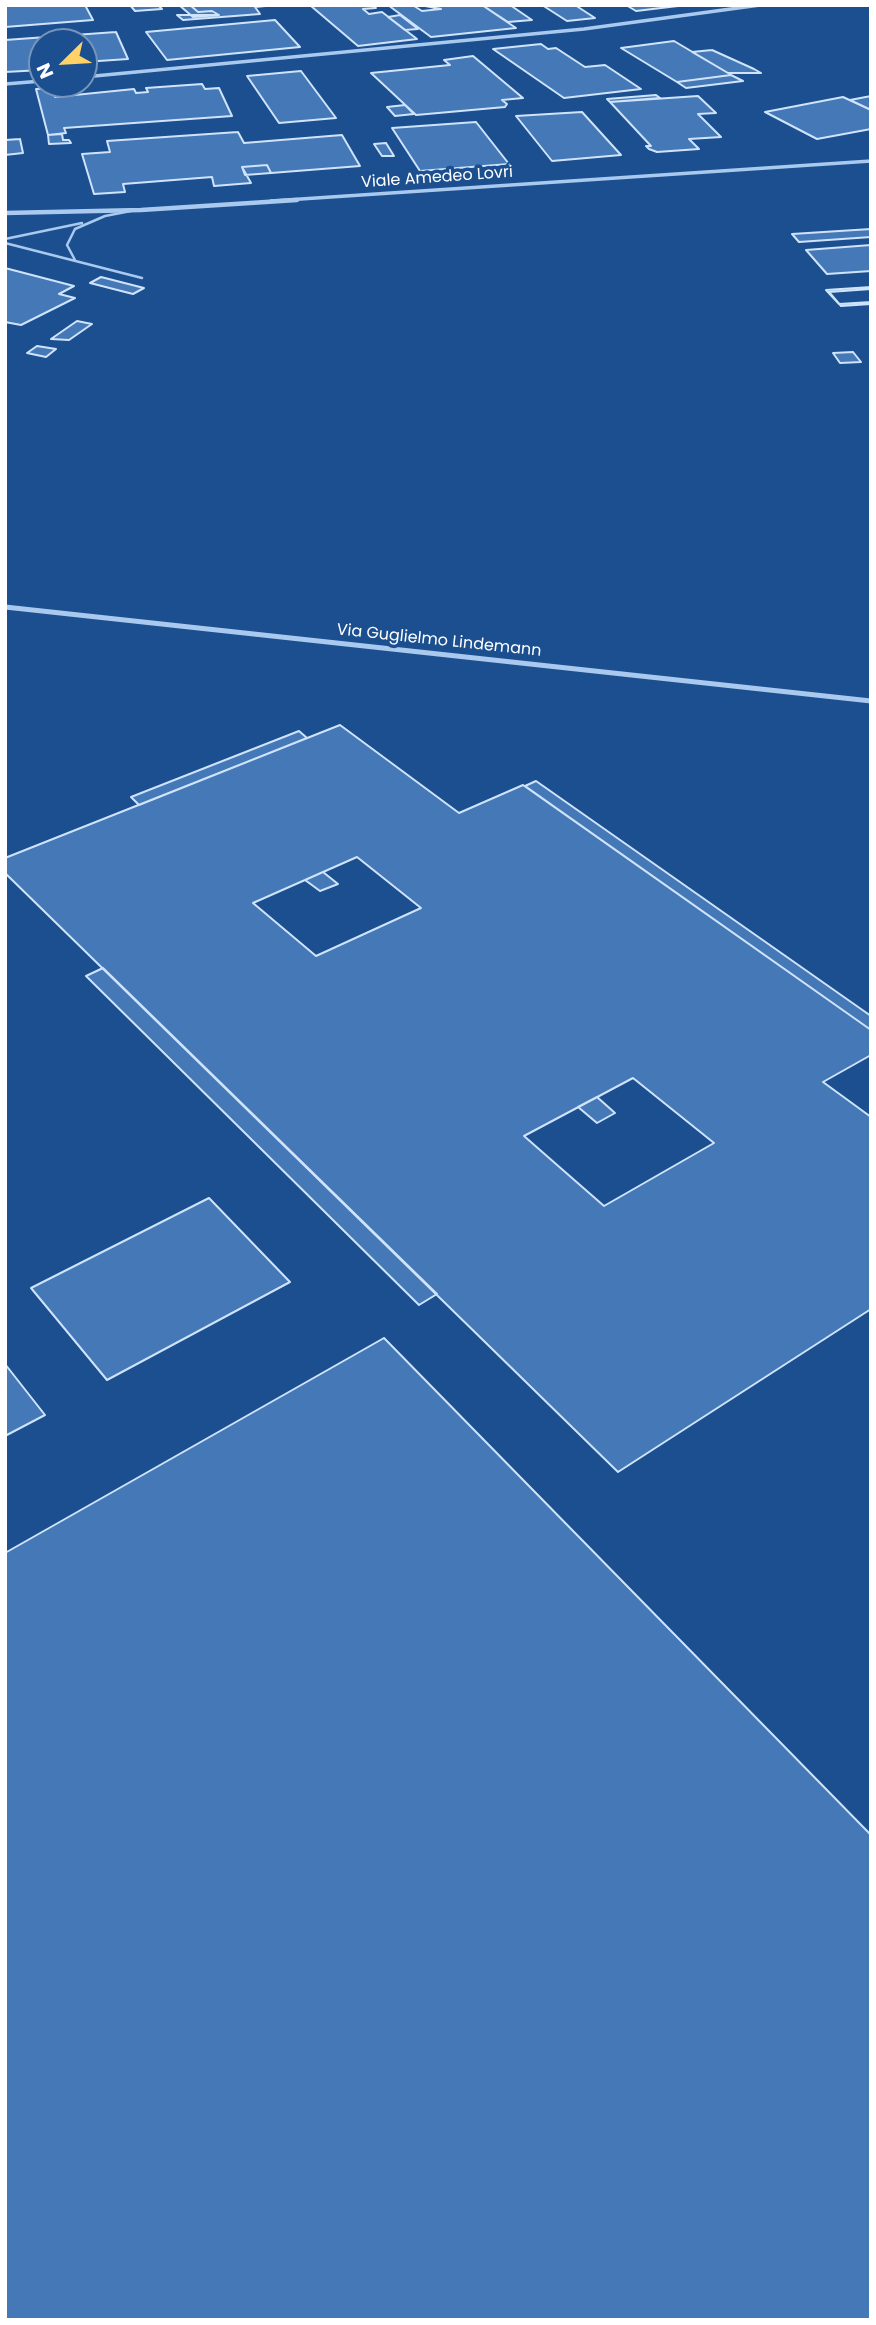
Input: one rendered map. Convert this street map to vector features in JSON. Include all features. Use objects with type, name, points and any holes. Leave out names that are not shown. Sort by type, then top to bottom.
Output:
[{"type":"street","points":[[98,76],[557,32],[760,5]]},
{"type":"street","points":[[5,84],[28,82]]},
{"type":"street","name":"Viale Amedeo Lovri","points":[[5,214],[141,210],[871,161]]},
{"type":"street","name":"Via Guglielmo Lindemann","points":[[5,607],[871,701]]},
{"type":"lane","points":[[5,241],[141,210]]},
{"type":"lane","points":[[77,262],[67,245],[69,236],[85,222]]},
{"type":"lane","points":[[5,241],[142,278]]},
{"type":"building","points":[[5,5],[85,5],[93,20],[5,27]]},
{"type":"building","points":[[130,5],[158,5],[162,9],[135,11]]},
{"type":"building","points":[[179,5],[190,5],[198,12],[212,11],[219,15],[193,17]]},
{"type":"building","points":[[190,5],[276,5],[255,7],[260,14],[183,20],[177,15],[219,15],[212,11],[198,12]]},
{"type":"building","points":[[372,5],[376,8],[363,9],[369,14],[382,12],[417,39],[358,46],[311,6]]},
{"type":"building","points":[[388,5],[420,5],[482,5],[516,28],[431,37]],"holes":[[[414,6],[441,9],[422,11]]]},
{"type":"building","points":[[482,5],[510,5],[532,20],[508,22]]},
{"type":"building","points":[[542,5],[575,5],[595,18],[567,21]]},
{"type":"building","points":[[626,5],[677,5],[678,6],[636,11]]},
{"type":"building","points":[[400,15],[418,29],[405,30],[388,17]]},
{"type":"building","points":[[275,20],[300,47],[167,60],[146,32]]},
{"type":"building","points":[[116,32],[128,59],[98,61],[98,33]]},
{"type":"building","points":[[28,38],[28,71],[5,72],[5,40]]},
{"type":"building","points":[[674,41],[731,75],[677,82],[621,48]]},
{"type":"building","points":[[541,44],[548,49],[556,48],[585,67],[605,65],[641,89],[564,98],[493,49]]},
{"type":"building","points":[[712,50],[761,73],[728,73],[692,52]]},
{"type":"building","points":[[473,56],[523,98],[502,100],[507,104],[505,107],[416,115],[371,73],[450,65],[444,60]]},
{"type":"building","points":[[301,71],[336,118],[279,123],[247,76]]},
{"type":"building","points":[[731,75],[743,81],[686,88],[677,82]]},
{"type":"building","points":[[202,84],[205,89],[219,88],[232,116],[64,128],[66,133],[48,135],[38,98],[98,98],[98,93],[134,89],[136,93],[148,92],[146,88]]},
{"type":"building","points":[[656,95],[660,98],[610,102],[607,99]]},
{"type":"building","points":[[698,96],[716,113],[698,114],[721,137],[689,139],[699,149],[657,152],[646,146],[651,146],[610,102]]},
{"type":"building","points":[[871,96],[871,110],[850,100]]},
{"type":"building","points":[[843,97],[871,110],[871,129],[817,139],[765,112]]},
{"type":"building","points":[[405,105],[414,114],[395,116],[387,107]]},
{"type":"building","points":[[582,112],[621,155],[552,161],[516,116]]},
{"type":"building","points":[[476,122],[509,164],[420,171],[392,128]]},
{"type":"building","points":[[238,132],[244,143],[342,135],[360,166],[271,173],[267,165],[242,167],[251,183],[214,186],[212,177],[123,184],[125,192],[94,194],[82,154],[110,152],[107,141]]},
{"type":"building","points":[[62,134],[63,140],[69,140],[71,143],[49,144],[48,135]]},
{"type":"building","points":[[20,139],[23,153],[5,155],[5,140]]},
{"type":"building","points":[[386,143],[394,156],[382,156],[374,144]]},
{"type":"building","points":[[267,165],[271,173],[245,175],[242,167]]},
{"type":"building","points":[[871,229],[871,237],[799,242],[792,234]]},
{"type":"building","points":[[871,245],[871,271],[827,274],[806,250]]},
{"type":"building","points":[[5,268],[74,286],[59,294],[75,298],[21,325],[5,322]]},
{"type":"building","points":[[101,277],[144,288],[133,294],[90,283]]},
{"type":"building","points":[[871,287],[871,302],[839,304],[826,290]]},
{"type":"building","points":[[871,289],[871,304],[841,306],[829,292]]},
{"type":"building","points":[[77,321],[92,324],[69,340],[51,339]]},
{"type":"building","points":[[37,346],[56,349],[46,357],[27,353]]},
{"type":"building","points":[[853,352],[861,362],[840,363],[833,353]]},
{"type":"building","points":[[340,725],[459,813],[523,785],[871,1030],[871,1055],[823,1082],[871,1117],[871,1309],[618,1472],[5,873],[5,858]],"holes":[[[357,857],[421,908],[316,956],[253,903]],[[633,1078],[714,1143],[604,1206],[524,1136]]]},
{"type":"building","points":[[299,731],[307,738],[139,805],[131,797]]},
{"type":"building","points":[[536,781],[871,1016],[871,1030],[525,786]]},
{"type":"building","points":[[323,872],[338,884],[320,891],[305,880]]},
{"type":"building","points":[[103,968],[437,1294],[419,1305],[86,976]]},
{"type":"building","points":[[597,1097],[615,1113],[597,1123],[578,1107]]},
{"type":"building","points":[[209,1198],[290,1282],[107,1380],[31,1288]]},
{"type":"building","points":[[384,1338],[871,1835],[871,2320],[5,2320],[5,1553]]},
{"type":"building","points":[[5,1364],[45,1415],[5,1436]]}]
